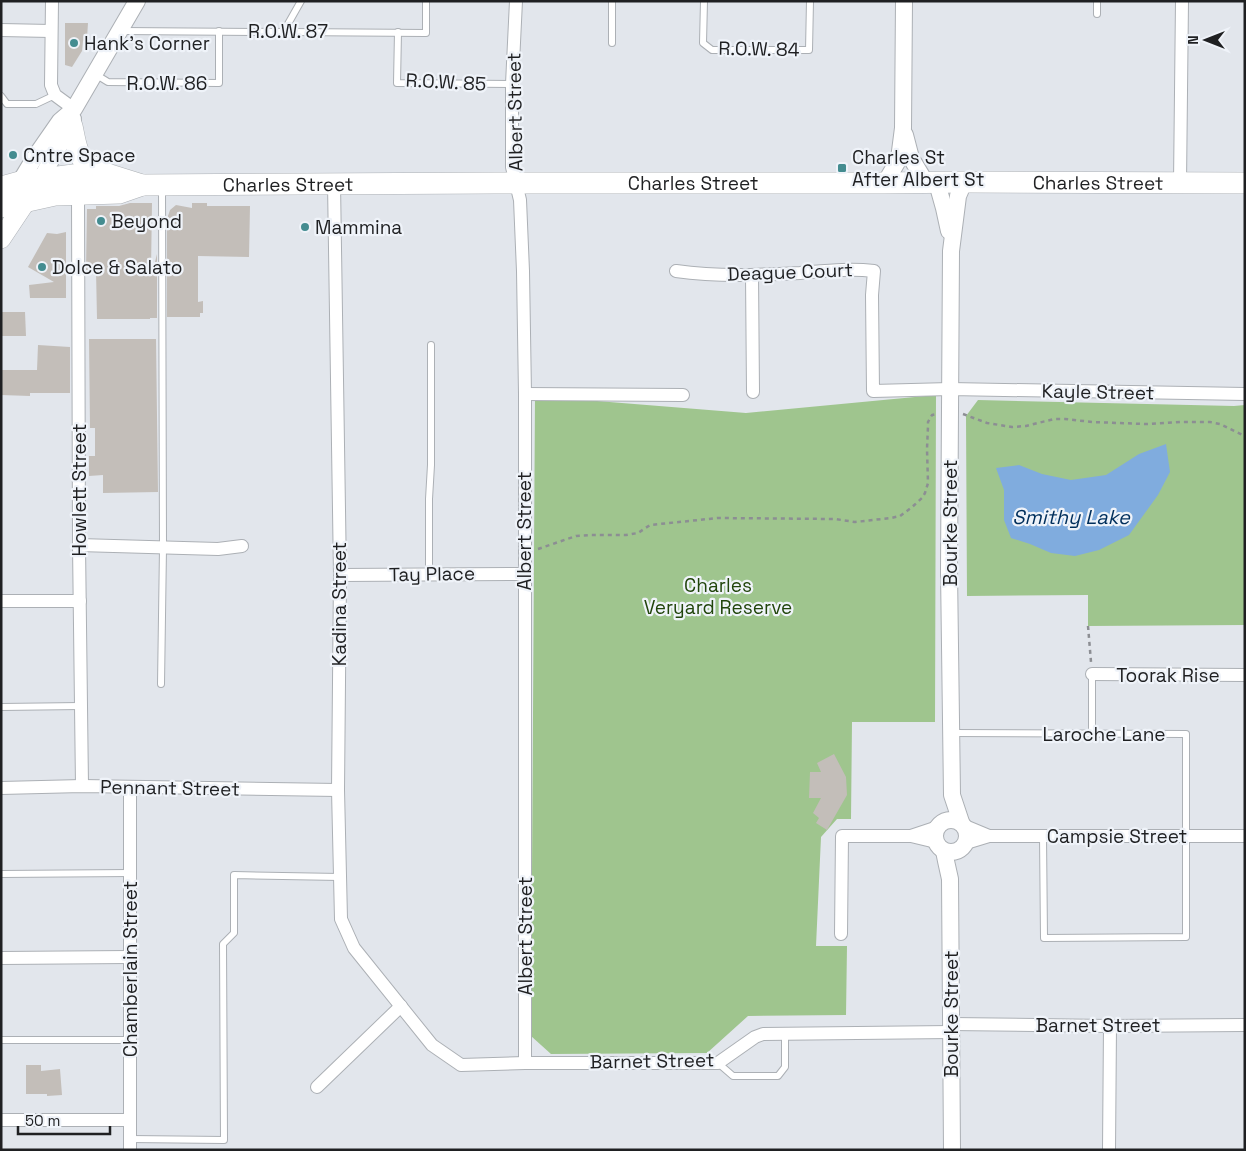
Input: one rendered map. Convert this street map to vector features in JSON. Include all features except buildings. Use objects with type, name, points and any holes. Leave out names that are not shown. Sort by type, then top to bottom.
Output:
[{"type":"highway","points":[[73,117],[76,143],[81,156],[87,163],[107,174]]},
{"type":"highway","name":"Charles Street","points":[[10,199],[41,179],[81,174],[107,174],[152,185]]},
{"type":"highway","name":"Charles Street","points":[[10,199],[55,195],[119,193],[152,185],[334,183],[1245,183]]},
{"type":"main road","points":[[1,239],[10,199]]},
{"type":"street","points":[[52,1],[51,85],[55,95],[73,117]]},
{"type":"street","points":[[41,179],[94,74],[137,1]]},
{"type":"street","name":"Albert Street","points":[[516,1],[512,84],[512,167],[520,200],[525,394],[525,1063]]},
{"type":"street","points":[[885,183],[899,158],[903,128],[904,1]]},
{"type":"street","points":[[1180,183],[1182,1]]},
{"type":"street","points":[[1,30],[51,31]]},
{"type":"street","points":[[10,199],[35,157],[60,121],[73,117]]},
{"type":"street","name":"Bourke Street","points":[[903,128],[911,158],[931,183],[947,220],[951,251]]},
{"type":"street","name":"Bourke Street","points":[[952,1150],[950,879],[940,836],[952,796],[949,571],[951,251],[958,196],[964,182]]},
{"type":"street","name":"Kadina Street","points":[[334,183],[340,576],[338,790],[341,919],[354,948],[401,1006]]},
{"type":"street","name":"Howlett Street","points":[[78,194],[82,786]]},
{"type":"street","name":"Deague Court","points":[[676,271],[704,274],[752,275],[845,269],[874,271],[872,295],[873,391]]},
{"type":"street","points":[[752,275],[753,392]]},
{"type":"street","name":"Kayle Street","points":[[873,391],[950,389],[1245,394]]},
{"type":"street","points":[[525,394],[683,395]]},
{"type":"street","points":[[79,545],[218,549],[242,546]]},
{"type":"street","name":"Tay Place","points":[[340,576],[524,574]]},
{"type":"street","points":[[1,602],[80,601]]},
{"type":"street","name":"Toorak Rise","points":[[1092,674],[1245,675]]},
{"type":"street","name":"Pennant Street","points":[[1,788],[82,786],[338,790]]},
{"type":"street","name":"Chamberlain Street","points":[[130,787],[130,1144]]},
{"type":"street","name":"Bourke Street","points":[[952,796],[963,824]]},
{"type":"street","points":[[841,934],[842,836],[940,836],[954,852],[964,846],[968,834],[963,824],[951,819],[945,820],[940,836]]},
{"type":"street","name":"Campsie Street","points":[[963,824],[989,836]]},
{"type":"street","name":"Campsie Street","points":[[964,846],[989,836],[1245,836]]},
{"type":"street","name":"Bourke Street","points":[[950,879],[956,860],[964,846]]},
{"type":"street","points":[[1,958],[130,957]]},
{"type":"street","points":[[317,1087],[401,1006]]},
{"type":"street","name":"Barnet Street","points":[[401,1006],[432,1045],[461,1065],[525,1063],[718,1063],[755,1037],[763,1034],[951,1028],[1245,1025]]},
{"type":"street","points":[[1110,1026],[1110,1150]]},
{"type":"street","points":[[1,1120],[130,1120]]},
{"type":"lane","points":[[284,31],[302,1]]},
{"type":"lane","name":"R.O.W. 87","points":[[120,31],[426,32],[426,1]]},
{"type":"lane","points":[[612,1],[612,43]]},
{"type":"lane","name":"R.O.W. 84","points":[[704,1],[703,43],[712,50],[809,50],[810,1]]},
{"type":"lane","points":[[1097,1],[1097,14]]},
{"type":"lane","name":"R.O.W. 86","points":[[94,74],[108,82],[219,83],[219,31]]},
{"type":"lane","name":"R.O.W. 85","points":[[398,32],[398,83],[512,84]]},
{"type":"lane","points":[[1,96],[7,104],[36,104],[55,95]]},
{"type":"lane","points":[[152,185],[163,548],[162,684]]},
{"type":"lane","points":[[429,574],[430,345]]},
{"type":"lane","points":[[1092,674],[1092,734]]},
{"type":"lane","points":[[1,707],[81,706]]},
{"type":"lane","name":"Laroche Lane","points":[[951,733],[1186,734],[1186,836]]},
{"type":"lane","points":[[1044,836],[1044,938],[1186,937],[1186,836]]},
{"type":"lane","points":[[1,874],[131,873]]},
{"type":"lane","points":[[130,1144],[224,1140],[223,944],[234,933],[234,875],[340,877]]},
{"type":"lane","points":[[718,1063],[733,1076],[778,1076],[785,1067],[785,1033]]},
{"type":"lane","points":[[1,1040],[130,1040]]},
{"type":"path","points":[[524,553],[576,536],[626,535],[638,533],[650,525],[718,518],[836,519],[856,522],[900,516],[922,498],[927,488],[926,449],[928,422],[935,414],[965,414],[987,423],[1012,427],[1026,426],[1054,419],[1146,424],[1210,422],[1220,424],[1245,436]]},
{"type":"path","points":[[1088,626],[1092,674]]},
{"type":"green space","name":"Charles Veryard Reserve","points":[[936,395],[935,722],[852,722],[851,819],[837,819],[821,837],[816,946],[847,946],[846,1015],[748,1016],[707,1053],[551,1054],[531,1036],[535,396],[746,413]]},
{"type":"green space","points":[[978,400],[1245,405],[1245,625],[1088,626],[1088,595],[967,596],[966,416]]},
{"type":"water","name":"Smithy Lake","points":[[1166,444],[1170,472],[1158,495],[1129,535],[1099,550],[1075,556],[1051,553],[1011,538],[1004,520],[1004,490],[996,468],[1019,465],[1042,474],[1071,480],[1106,475],[1139,454]]},
{"type":"place","name":"Hank's Corner","points":[[74,43]]},
{"type":"place","name":"Cntre Space","points":[[13,155]]},
{"type":"place","name":"Charles St After Albert St","points":[[842,168]]},
{"type":"place","name":"Beyond","points":[[101,221]]},
{"type":"place","name":"Mammina","points":[[305,227]]},
{"type":"place","name":"Dolce & Salato","points":[[42,267]]}]
